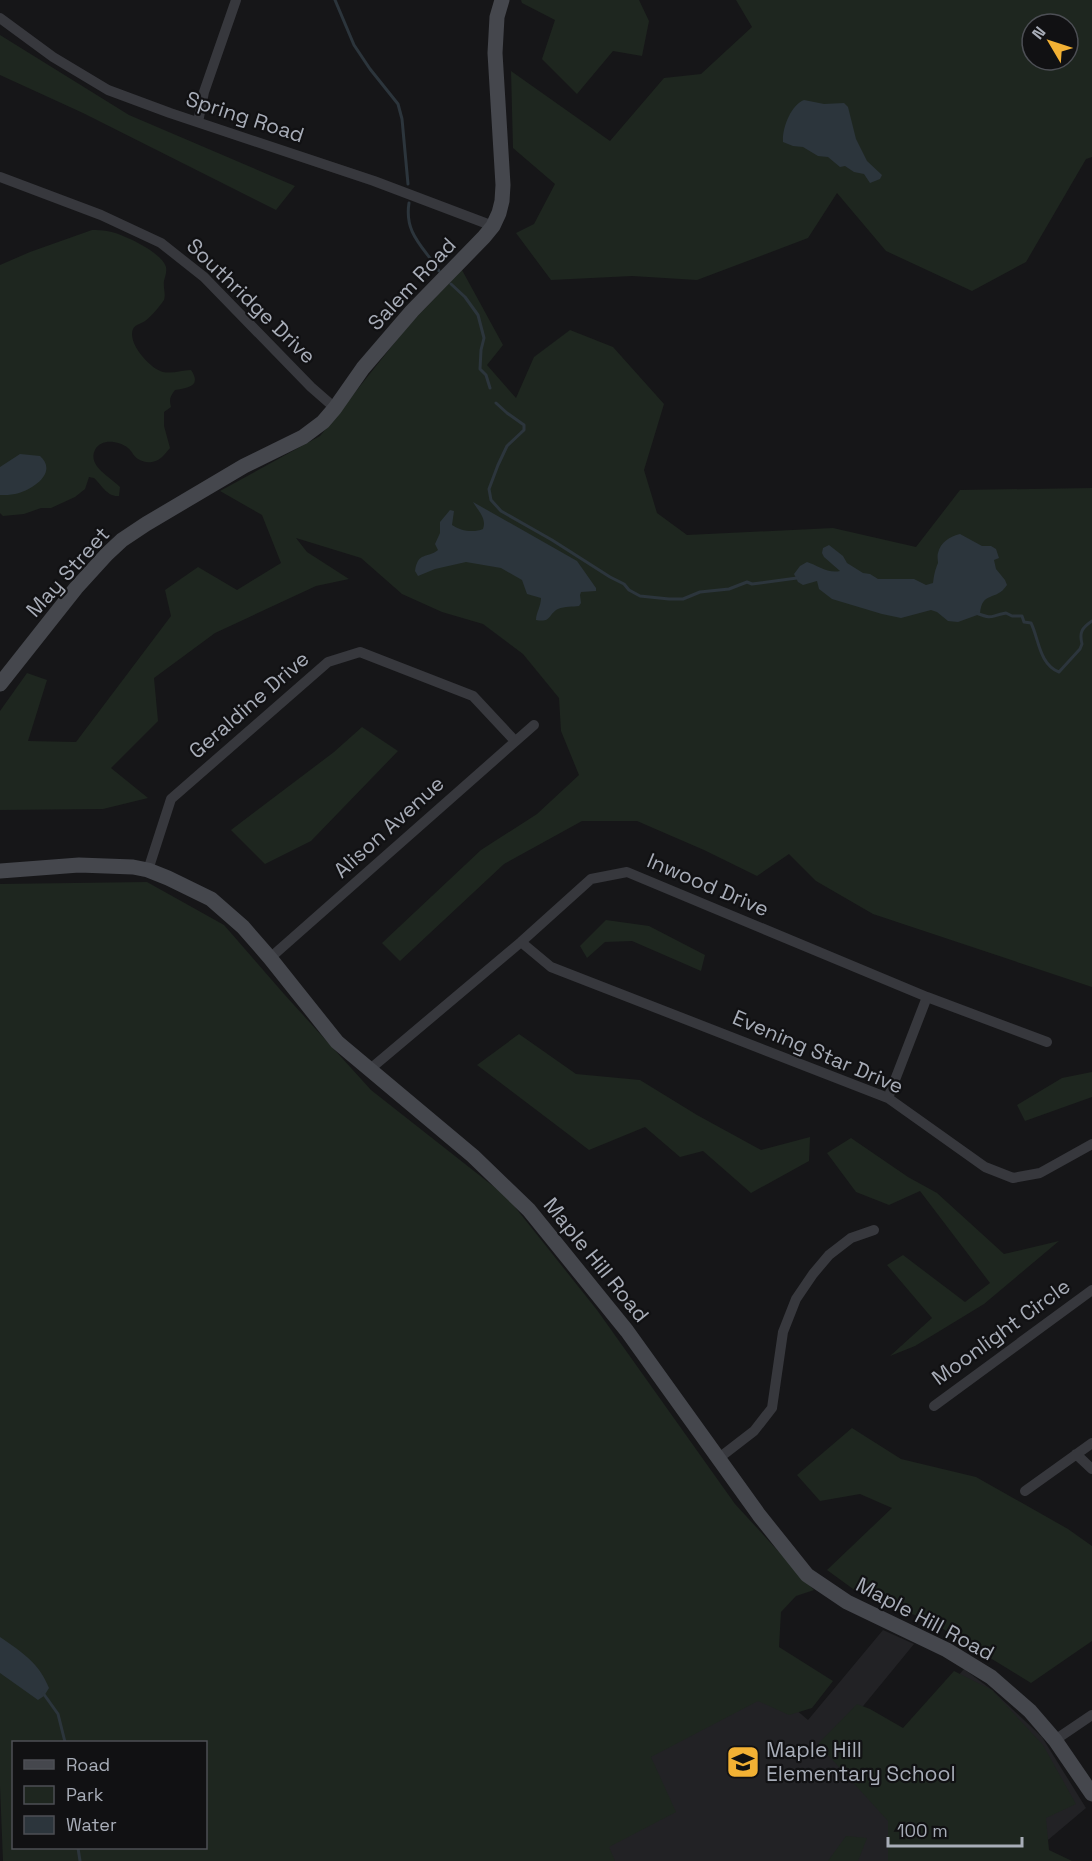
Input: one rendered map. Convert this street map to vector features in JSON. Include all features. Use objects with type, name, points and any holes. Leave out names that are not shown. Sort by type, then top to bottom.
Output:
[{"type":"street","points":[[198,122],[204,92],[236,0]]},
{"type":"street","name":"Salem Road","points":[[181,503],[244,466],[303,437],[323,422],[336,408],[363,368],[412,311],[468,255],[493,226],[500,207],[503,185],[495,53],[497,17],[502,0]]},
{"type":"street","name":"Spring Road","points":[[0,18],[53,57],[108,90],[374,182],[493,226]]},
{"type":"street","name":"Southridge Drive","points":[[0,177],[101,215],[161,243],[204,277],[311,387],[336,408]]},
{"type":"street","name":"May Street","points":[[0,684],[76,588],[107,554],[146,524],[181,503]]},
{"type":"street","name":"Geraldine Drive","points":[[148,870],[171,799],[328,662],[360,652],[473,696],[515,741]]},
{"type":"street","name":"Alison Avenue","points":[[270,958],[534,725]]},
{"type":"street","name":"Maple Hill Road","points":[[0,871],[80,865],[148,870],[186,885],[211,899],[243,927],[337,1042],[473,1156],[529,1210],[627,1331],[759,1515],[807,1575],[847,1602],[947,1650],[991,1677],[1030,1712],[1055,1740],[1092,1794]]},
{"type":"street","name":"Inwood Drive","points":[[369,1070],[521,942],[591,879],[627,872],[927,997],[1047,1042]]},
{"type":"street","name":"Evening Star Drive","points":[[521,942],[551,967],[888,1098],[985,1167],[1013,1178],[1040,1173],[1092,1144]]},
{"type":"street","points":[[888,1098],[927,997]]},
{"type":"street","points":[[719,1458],[754,1431],[772,1408],[783,1332],[796,1299],[829,1255],[851,1238],[874,1230]]},
{"type":"street","name":"Moonlight Circle","points":[[934,1406],[1092,1290]]},
{"type":"street","points":[[1025,1491],[1092,1443]]},
{"type":"street","points":[[1076,1454],[1092,1469]]},
{"type":"street","points":[[1055,1740],[1092,1714]]},
{"type":"shaded area","name":"Maple Hill Elementary School","points":[[883,1630],[914,1644],[832,1744],[871,1779],[964,1669],[992,1690],[1042,1737],[1086,1808],[1023,1861],[540,1861],[746,1667],[808,1720]]},
{"type":"green space","points":[[521,0],[639,0],[649,21],[642,56],[613,51],[577,94],[542,59],[555,20],[522,3]]},
{"type":"green space","points":[[736,0],[1092,0],[1092,157],[1086,159],[1026,262],[972,291],[886,251],[837,193],[808,238],[697,280],[632,276],[551,280],[516,233],[534,224],[555,184],[513,148],[511,71],[610,141],[664,78],[701,74],[752,27]]},
{"type":"green space","points":[[0,35],[129,115],[295,186],[276,210],[83,113],[0,75]]},
{"type":"green space","points":[[92,230],[103,230],[131,239],[163,261],[166,267],[164,300],[150,317],[134,327],[133,341],[146,361],[158,370],[174,372],[191,370],[195,380],[189,387],[175,390],[171,396],[171,407],[164,412],[164,426],[170,448],[160,459],[150,462],[141,460],[135,457],[128,448],[115,442],[101,444],[95,450],[94,461],[101,471],[120,487],[119,496],[111,495],[94,478],[89,477],[85,489],[75,497],[51,508],[3,516],[0,513],[0,265]]},
{"type":"green space","points":[[462,270],[503,345],[487,365],[516,398],[534,357],[570,330],[613,347],[664,404],[644,470],[657,513],[687,535],[833,528],[916,547],[960,490],[1092,488],[1092,987],[873,914],[816,881],[789,854],[757,876],[637,821],[582,821],[504,864],[400,961],[382,943],[481,850],[537,814],[579,775],[561,731],[559,698],[523,654],[483,624],[442,612],[402,594],[361,558],[296,538],[307,552],[349,579],[316,586],[215,633],[154,678],[158,721],[111,768],[148,798],[103,809],[0,810],[0,711],[27,673],[47,680],[28,741],[76,742],[171,616],[165,590],[198,567],[237,590],[281,563],[262,515],[220,491],[320,436],[408,326]]},
{"type":"green space","points":[[362,727],[398,751],[311,841],[265,864],[231,830],[334,752]]},
{"type":"green space","points":[[147,882],[224,925],[371,1090],[507,1197],[597,1310],[735,1504],[814,1590],[796,1596],[781,1612],[779,1647],[833,1681],[812,1708],[789,1715],[758,1701],[651,1757],[676,1812],[609,1847],[615,1861],[3,1861],[0,1786],[0,884]]},
{"type":"green space","points":[[606,920],[649,926],[705,955],[701,971],[632,941],[605,942],[587,958],[580,946]]},
{"type":"green space","points":[[519,1034],[576,1074],[640,1080],[761,1150],[810,1137],[809,1161],[751,1193],[703,1151],[680,1157],[645,1127],[589,1150],[477,1065]]},
{"type":"green space","points":[[1092,1072],[1092,1097],[1025,1121],[1017,1105],[1062,1078]]},
{"type":"green space","points":[[851,1138],[908,1177],[937,1193],[1004,1254],[1059,1241],[984,1304],[915,1346],[890,1356],[932,1318],[887,1265],[903,1255],[965,1302],[990,1283],[920,1191],[889,1205],[856,1192],[827,1153]]},
{"type":"green space","points":[[852,1428],[901,1459],[976,1477],[1068,1529],[1092,1546],[1092,1641],[1031,1683],[930,1621],[860,1594],[827,1570],[892,1508],[860,1494],[820,1501],[797,1475]]},
{"type":"green space","points":[[954,1671],[992,1690],[1043,1745],[1076,1804],[1046,1818],[1049,1850],[1072,1861],[888,1861],[888,1821],[818,1744],[857,1704],[903,1728]]},
{"type":"green space","points":[[846,1836],[867,1838],[858,1861],[828,1861]]},
{"type":"water","points":[[804,100],[824,104],[844,103],[848,107],[856,139],[867,161],[882,175],[880,179],[870,183],[864,174],[854,172],[845,166],[840,167],[828,157],[818,156],[803,147],[783,142],[788,118],[795,107]]},
{"type":"water","points":[[20,454],[40,456],[45,462],[45,475],[28,489],[15,494],[0,495],[0,467]]},
{"type":"water","points":[[473,502],[577,561],[596,591],[581,592],[579,606],[558,609],[547,619],[541,621],[536,620],[541,598],[527,594],[522,580],[501,568],[466,562],[435,569],[418,576],[415,571],[418,561],[438,550],[435,544],[440,533],[440,522],[450,510],[454,511],[452,525],[455,527],[471,531],[483,529],[483,518]]},
{"type":"water","points":[[960,534],[982,546],[991,546],[996,549],[999,558],[994,560],[996,569],[1007,585],[984,602],[980,614],[958,622],[948,621],[931,610],[901,618],[882,614],[832,599],[819,589],[817,581],[803,585],[798,582],[794,574],[800,566],[807,562],[827,570],[840,571],[822,553],[823,548],[829,545],[843,556],[847,563],[863,573],[878,579],[914,579],[926,585],[933,583],[938,554],[943,543]]},
{"type":"water","points":[[0,1637],[23,1653],[35,1665],[49,1688],[44,1696],[38,1700],[0,1673]]},
{"type":"waterway","points":[[335,0],[354,45],[398,104],[402,119],[408,184]]},
{"type":"waterway","points":[[409,203],[408,214],[412,232],[439,271]]},
{"type":"waterway","points":[[451,284],[465,297],[478,315],[484,338],[480,369],[486,375],[490,388]]},
{"type":"waterway","points":[[496,403],[524,425],[524,430],[507,446],[498,465],[489,489],[491,500],[501,511],[624,584],[629,590],[640,596],[683,599],[700,592],[729,589],[747,582],[752,584],[797,578]]},
{"type":"waterway","points":[[976,613],[989,617],[1006,613],[1012,616],[1022,616],[1024,622],[1031,623],[1043,657],[1052,668],[1059,672],[1080,649],[1082,631],[1092,621]]},
{"type":"waterway","points":[[43,1693],[58,1714],[65,1741]]},
{"type":"waterway","points":[[78,1849],[80,1861]]},
{"type":"place","name":"Maple Hill Elementary School","points":[[743,1762]]}]
